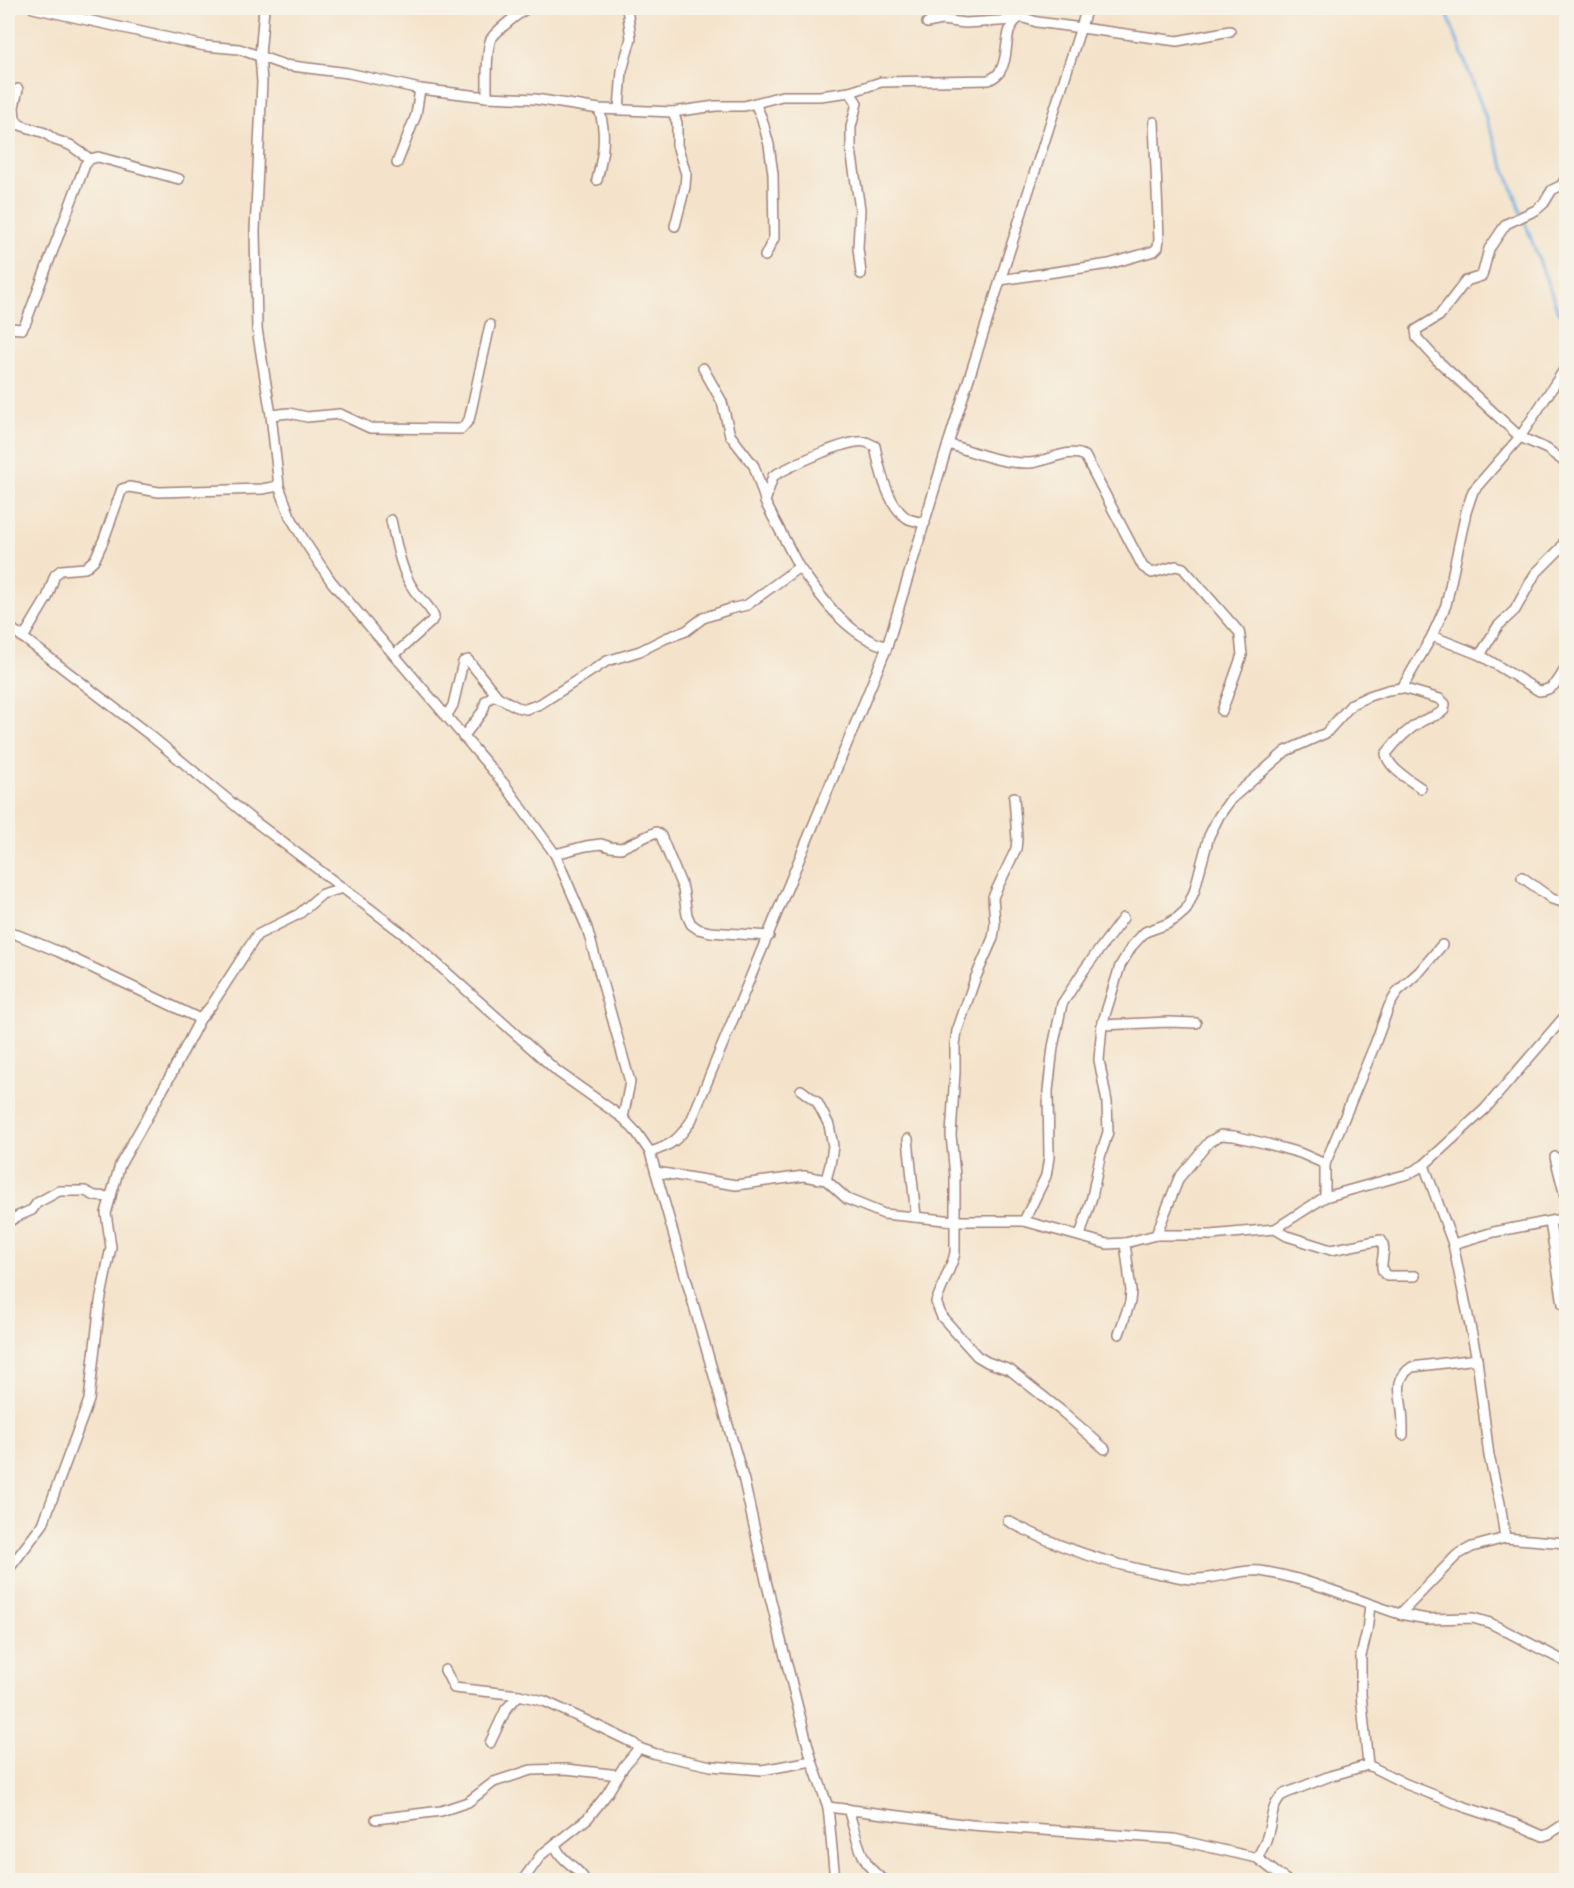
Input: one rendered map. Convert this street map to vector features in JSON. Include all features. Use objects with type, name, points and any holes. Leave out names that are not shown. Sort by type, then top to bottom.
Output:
[{"type":"street","points":[[33,8],[205,46],[239,49],[284,65],[348,73],[420,89],[487,97],[535,99],[599,109],[673,112],[755,103],[782,96],[820,96],[850,92],[881,82],[989,80],[1000,72],[1005,60],[1009,31],[1019,15]]},
{"type":"street","points":[[264,8],[260,56],[262,82],[255,241],[257,329],[271,415],[279,486],[290,516],[331,581],[506,785],[555,854],[587,928],[630,1082],[623,1118]]},
{"type":"street","points":[[487,97],[491,39],[520,12],[528,8]]},
{"type":"street","points":[[619,109],[622,70],[631,38],[627,8]]},
{"type":"street","points":[[650,1152],[663,1149],[680,1138],[691,1121],[887,647],[948,444],[1087,8]]},
{"type":"street","points":[[927,23],[942,20],[965,23],[1019,15],[1037,22],[1177,41],[1230,31]]},
{"type":"street","points":[[18,89],[14,107],[15,119],[20,125],[45,133],[55,140],[70,145],[90,159]]},
{"type":"street","points":[[397,163],[416,115],[420,89]]},
{"type":"street","points":[[850,92],[857,103],[851,127],[851,150],[860,209],[858,248],[861,274]]},
{"type":"street","points":[[755,103],[769,145],[773,174],[774,238],[765,255]]},
{"type":"street","points":[[597,180],[604,148],[604,125],[599,109]]},
{"type":"street","points":[[673,112],[677,123],[677,146],[686,174],[675,226]]},
{"type":"street","points":[[1000,280],[1109,264],[1154,251],[1158,247],[1154,122]]},
{"type":"street","points":[[8,328],[22,329],[26,322],[85,165],[90,159],[98,157],[179,179]]},
{"type":"street","points":[[1566,177],[1562,185],[1552,190],[1544,203],[1536,210],[1506,224],[1489,249],[1482,276],[1466,281],[1439,316],[1416,330],[1417,338],[1437,360],[1520,437],[1547,449],[1566,463]]},
{"type":"street","points":[[271,415],[289,413],[307,417],[340,414],[370,428],[461,429],[469,420],[490,325]]},
{"type":"street","points":[[1402,688],[1432,636],[1446,605],[1466,512],[1473,491],[1520,437],[1566,367]]},
{"type":"street","points":[[704,368],[722,402],[730,435],[754,466],[765,502],[800,567],[830,609],[857,633],[873,643],[887,647]]},
{"type":"street","points":[[765,502],[773,476],[791,466],[843,446],[864,442],[875,446],[888,492],[898,509],[907,518],[925,523]]},
{"type":"street","points":[[948,444],[1006,461],[1031,463],[1076,453],[1085,456],[1143,567],[1152,573],[1176,566],[1183,568],[1239,632],[1242,655],[1222,711]]},
{"type":"street","points":[[24,638],[47,598],[55,575],[61,570],[85,568],[94,559],[104,539],[122,489],[129,487],[159,492],[262,489],[279,486]]},
{"type":"street","points":[[390,520],[413,589],[432,610],[434,617],[394,654]]},
{"type":"street","points":[[1480,655],[1498,626],[1515,610],[1535,574],[1561,548],[1566,538]]},
{"type":"street","points":[[446,717],[453,705],[464,662],[468,660],[498,697],[526,709],[540,704],[607,661],[640,651],[686,631],[703,618],[747,605],[800,567]]},
{"type":"street","points":[[8,626],[151,736],[249,817],[406,936],[558,1071],[623,1118],[637,1132],[650,1152],[744,1481],[767,1585],[812,1761],[828,1807],[835,1881]]},
{"type":"street","points":[[1432,636],[1480,655],[1539,691],[1555,686],[1566,667]]},
{"type":"street","points":[[1080,1236],[1108,1132],[1107,1102],[1099,1060],[1102,1025],[1120,966],[1132,946],[1145,932],[1167,924],[1186,910],[1194,892],[1209,836],[1231,799],[1286,751],[1326,733],[1352,704],[1369,696],[1402,688],[1440,699],[1445,704],[1444,710],[1438,715],[1422,721],[1397,739],[1386,754],[1387,761],[1393,767],[1421,788]]},
{"type":"street","points":[[463,737],[483,711],[486,701],[491,697],[498,697]]},
{"type":"street","points":[[1014,797],[1016,849],[993,897],[995,924],[993,938],[975,979],[957,1031],[951,1135],[956,1176],[953,1260],[936,1302],[942,1317],[977,1356],[1010,1370],[1105,1449]]},
{"type":"street","points":[[555,854],[601,844],[621,848],[656,832],[661,836],[683,889],[687,915],[691,924],[698,929],[710,932],[769,936]]},
{"type":"street","points":[[1522,877],[1552,899],[1566,903]]},
{"type":"street","points":[[8,1570],[43,1524],[89,1400],[100,1302],[111,1247],[106,1213],[120,1165],[200,1019],[211,1006],[257,934],[299,914],[322,894],[343,888]]},
{"type":"street","points":[[1024,1221],[1046,1176],[1049,1157],[1048,1091],[1053,1047],[1062,1004],[1123,918]]},
{"type":"street","points":[[8,931],[57,951],[200,1019]]},
{"type":"street","points":[[1325,1197],[1326,1164],[1389,1006],[1398,991],[1420,971],[1442,945]]},
{"type":"street","points":[[656,1172],[736,1185],[804,1176],[826,1180],[847,1199],[884,1214],[955,1221],[1024,1221],[1107,1244],[1125,1243],[1156,1234],[1211,1235],[1275,1228],[1325,1197],[1408,1174],[1424,1165],[1485,1109],[1565,1019]]},
{"type":"street","points":[[1102,1025],[1196,1023]]},
{"type":"street","points":[[801,1090],[817,1102],[829,1125],[833,1146],[826,1180]]},
{"type":"street","points":[[1156,1234],[1179,1178],[1209,1142],[1221,1135],[1268,1144],[1300,1153],[1326,1164]]},
{"type":"street","points":[[908,1139],[916,1217]]},
{"type":"street","points":[[1555,1156],[1566,1200]]},
{"type":"street","points":[[1424,1165],[1453,1244],[1477,1359],[1490,1456],[1505,1538]]},
{"type":"street","points":[[8,1222],[32,1210],[37,1203],[59,1191],[85,1191],[95,1196],[111,1197]]},
{"type":"street","points":[[1453,1244],[1494,1232],[1566,1218]]},
{"type":"street","points":[[1550,1222],[1563,1304]]},
{"type":"street","points":[[1275,1228],[1287,1236],[1331,1250],[1381,1240],[1384,1247],[1381,1270],[1383,1274],[1394,1277],[1415,1276]]},
{"type":"street","points":[[1119,1334],[1131,1292],[1125,1243]]},
{"type":"street","points":[[1403,1435],[1403,1413],[1399,1392],[1400,1380],[1404,1373],[1412,1367],[1477,1359]]},
{"type":"street","points":[[1008,1521],[1033,1534],[1126,1567],[1193,1579],[1244,1571],[1263,1571],[1330,1588],[1370,1605],[1400,1614],[1427,1619],[1473,1618],[1482,1620],[1566,1662]]},
{"type":"street","points":[[1400,1614],[1457,1555],[1472,1547],[1505,1538],[1566,1543]]},
{"type":"street","points":[[1368,1765],[1361,1694],[1361,1656],[1370,1605]]},
{"type":"street","points":[[445,1670],[454,1688],[519,1695],[544,1701],[633,1743],[639,1748],[656,1754],[711,1766],[762,1770],[812,1761]]},
{"type":"street","points":[[490,1743],[506,1709],[519,1695]]},
{"type":"street","points":[[523,1881],[541,1855],[588,1818],[607,1794],[630,1757],[639,1748]]},
{"type":"street","points":[[1257,1858],[1266,1840],[1272,1812],[1278,1799],[1284,1794],[1330,1776],[1368,1765],[1406,1784],[1543,1836],[1566,1823]]},
{"type":"street","points":[[376,1819],[441,1811],[468,1802],[494,1782],[531,1770],[566,1769],[619,1775]]},
{"type":"street","points":[[828,1807],[971,1824],[1174,1839],[1257,1858],[1286,1881]]},
{"type":"street","points":[[848,1809],[866,1863],[875,1875],[884,1881]]},
{"type":"street","points":[[555,1844],[560,1857],[569,1862],[583,1877]]},
{"type":"waterway","points":[[1445,8],[1558,311],[1566,317]]}]
